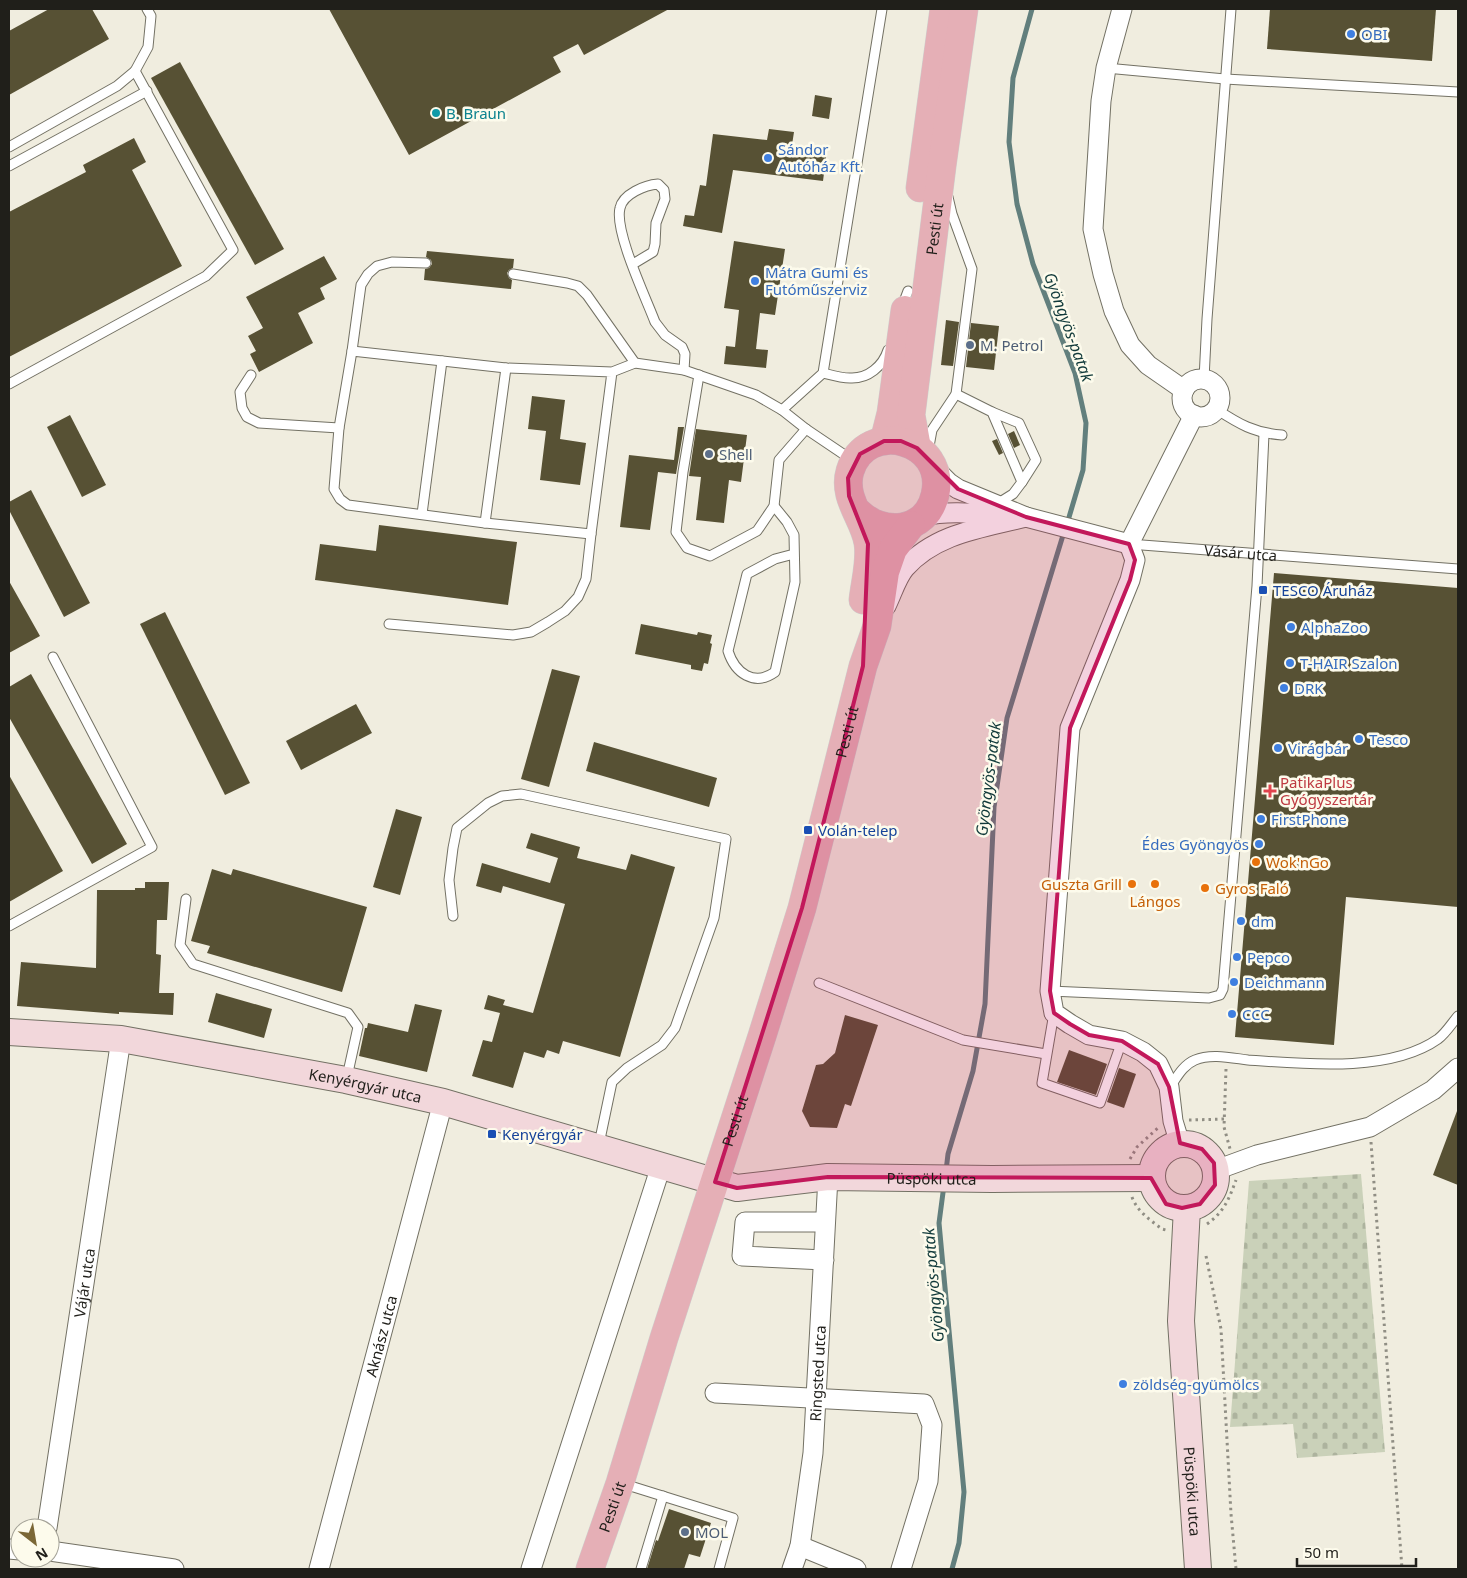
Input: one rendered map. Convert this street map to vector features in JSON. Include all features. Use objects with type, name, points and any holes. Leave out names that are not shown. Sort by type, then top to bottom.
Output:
[{"type":"main road","name":"Pesti út","points":[[884,441],[891,414],[944,9]]},
{"type":"main road","name":"Pesti út","points":[[590,1569],[620,1483],[664,1338],[802,908],[863,666],[877,626],[885,572],[893,549],[932,503],[935,495],[936,486],[911,416],[942,166],[964,9]]},
{"type":"main road","points":[[854,461],[867,448],[884,441],[901,441],[926,457]]},
{"type":"main road","name":"Pesti út","points":[[854,461],[848,478],[848,487],[852,504],[866,533],[869,556],[861,614],[863,666]]},
{"type":"main road","points":[[857,512],[870,523],[879,526],[895,528],[917,520]]},
{"type":"street","points":[[1122,9],[1106,68],[1101,101],[1093,229],[1114,311],[1130,345],[1148,365],[1184,390]]},
{"type":"street","points":[[1204,379],[1215,385],[1220,397],[1213,413],[1204,416],[1194,415],[1184,405],[1182,395],[1190,382],[1204,379]]},
{"type":"street","points":[[1180,1144],[1173,1121],[1169,1087],[1158,1064],[1143,1052],[1122,1041],[1089,1035],[1070,1024],[1054,1013],[1050,991],[1070,728],[1130,580],[1134,560],[1129,544],[1194,415]]},
{"type":"street","name":"Vásár utca","points":[[926,457],[949,483],[958,489],[1032,519],[1129,544]]},
{"type":"street","name":"Vásár utca","points":[[917,520],[939,513],[957,512],[1032,519]]},
{"type":"street","points":[[877,626],[904,569],[924,551],[947,537],[1032,519]]},
{"type":"street","name":"Kenyérgyár utca","points":[[9,1032],[121,1039],[346,1080],[443,1102],[715,1182]]},
{"type":"street","name":"Vájár utca","points":[[49,1518],[121,1039]]},
{"type":"street","points":[[1194,1229],[1174,1207],[1166,1204],[1159,1197],[1153,1187],[1151,1178],[1155,1160],[1169,1147],[1189,1144],[1202,1149],[1214,1163],[1224,1166],[1370,1127],[1432,1090],[1458,1068]]},
{"type":"street","name":"Aknász utca","points":[[319,1569],[443,1102]]},
{"type":"street","points":[[531,1569],[661,1166]]},
{"type":"street","points":[[1194,1229],[1200,1204],[1211,1194],[1224,1166]]},
{"type":"street","name":"Püspöki utca","points":[[715,1182],[737,1188],[828,1177],[968,1179],[1151,1178]]},
{"type":"street","name":"Ringsted utca","points":[[792,1569],[800,1546],[813,1453],[828,1177]]},
{"type":"street","points":[[824,1260],[742,1256],[745,1222],[825,1222]]},
{"type":"street","name":"Püspöki utca","points":[[1194,1229],[1180,1321],[1198,1569]]},
{"type":"street","points":[[715,1393],[924,1404],[932,1425],[928,1481],[901,1569]]},
{"type":"street","points":[[800,1546],[856,1569]]},
{"type":"street","points":[[60,1552],[171,1569]]},
{"type":"lane","points":[[9,146],[117,86],[136,71],[148,47],[151,16],[147,9]]},
{"type":"lane","points":[[782,410],[823,373],[882,9]]},
{"type":"lane","points":[[1204,379],[1208,302],[1231,9]]},
{"type":"lane","points":[[1106,68],[1225,79],[1458,92]]},
{"type":"lane","points":[[9,384],[206,276],[233,250],[136,71]]},
{"type":"lane","points":[[9,166],[147,92]]},
{"type":"lane","points":[[926,457],[932,430],[956,394],[972,269],[952,214],[942,166]]},
{"type":"lane","points":[[633,264],[652,252],[655,244],[656,223],[665,199],[664,190],[658,184],[648,185],[627,197],[620,205],[619,217],[624,241],[655,322],[660,330],[682,347],[685,354],[684,370]]},
{"type":"lane","points":[[426,263],[392,262],[378,266],[368,274],[361,285],[340,428],[334,489],[340,499],[348,505],[486,523],[592,534]]},
{"type":"lane","points":[[513,274],[578,286],[587,295],[635,364]]},
{"type":"lane","points":[[823,373],[851,379],[869,374],[885,361],[908,291]]},
{"type":"lane","points":[[352,351],[506,368],[612,372],[635,364],[684,370],[756,395],[782,410],[806,429],[854,461]]},
{"type":"lane","points":[[422,514],[442,361]]},
{"type":"lane","points":[[486,523],[506,368]]},
{"type":"lane","points":[[389,624],[513,635],[531,632],[565,611],[578,597],[586,579],[612,372]]},
{"type":"lane","points":[[251,375],[240,392],[242,408],[247,418],[259,423],[340,428]]},
{"type":"lane","points":[[699,375],[683,472],[676,532],[687,548],[710,556],[757,531],[774,506],[779,460],[806,429]]},
{"type":"lane","points":[[956,394],[1019,423],[1036,460],[1013,494],[997,504]]},
{"type":"lane","points":[[1216,409],[1240,425],[1264,434],[1282,436]]},
{"type":"lane","points":[[992,412],[1022,482]]},
{"type":"lane","points":[[1050,991],[1209,998],[1220,995],[1223,989],[1255,613],[1264,434]]},
{"type":"lane","points":[[774,506],[787,522],[794,536],[795,582],[776,672],[768,677],[752,678],[737,669],[728,651],[747,574],[775,559],[794,554]]},
{"type":"lane","name":"Vásár utca","points":[[1129,544],[1458,569]]},
{"type":"lane","points":[[9,926],[152,847],[53,657]]},
{"type":"lane","points":[[453,916],[449,880],[452,848],[457,828],[488,803],[502,796],[521,794],[726,839],[714,918],[675,1028],[662,1045],[627,1068],[612,1082],[598,1147]]},
{"type":"lane","points":[[186,898],[180,945],[193,964],[348,1014],[358,1028],[346,1080]]},
{"type":"lane","points":[[819,984],[963,1040],[1046,1054]]},
{"type":"lane","points":[[1054,1013],[1042,1083],[1100,1104],[1122,1041]]},
{"type":"lane","points":[[1169,1087],[1186,1066],[1197,1059],[1215,1056],[1291,1063],[1358,1064],[1405,1055],[1438,1038],[1458,1016]]},
{"type":"lane","points":[[620,1483],[733,1518],[719,1569]]},
{"type":"lane","points":[[642,1569],[663,1496]]},
{"type":"path","points":[[1227,1058],[1224,1166],[1236,1179],[1228,1203],[1214,1219],[1194,1229],[1221,1329],[1230,1514],[1236,1569]]},
{"type":"path","points":[[1370,1127],[1373,1191],[1402,1569]]},
{"type":"highlighted area","points":[[884,441],[901,441],[917,448],[958,489],[1026,517],[1129,544],[1135,560],[1130,580],[1070,728],[1050,991],[1054,1013],[1070,1024],[1089,1035],[1122,1041],[1158,1064],[1169,1087],[1180,1143],[1202,1149],[1214,1163],[1215,1185],[1200,1204],[1182,1208],[1166,1204],[1151,1178],[828,1177],[737,1188],[715,1182],[802,908],[850,721],[863,666],[868,544],[849,496],[848,478],[860,454]]},
{"type":"green space","points":[[1361,1174],[1385,1452],[1297,1458],[1293,1424],[1230,1427],[1249,1181]]},
{"type":"building","points":[[49,9],[92,9],[109,39],[9,95],[9,31]]},
{"type":"building","name":"B. Braun","points":[[329,9],[669,9],[584,55],[578,44],[553,57],[561,72],[409,155]]},
{"type":"building","name":"OBI","points":[[1270,9],[1436,9],[1432,61],[1267,49]]},
{"type":"building","points":[[180,62],[284,249],[255,265],[151,78]]},
{"type":"building","points":[[815,95],[832,98],[829,119],[812,116]]},
{"type":"building","name":"Sándor Autóház Kft.","points":[[769,129],[794,132],[792,145],[827,150],[823,181],[733,170],[722,233],[683,226],[685,215],[694,216],[700,185],[706,186],[713,134],[767,140]]},
{"type":"building","points":[[134,138],[146,162],[132,170],[182,266],[9,357],[9,212],[86,172],[83,165]]},
{"type":"building","points":[[734,241],[785,249],[775,315],[760,313],[756,349],[768,350],[766,368],[724,364],[726,346],[735,347],[739,310],[724,308]]},
{"type":"building","points":[[427,251],[514,259],[513,268],[507,273],[512,280],[511,289],[424,280],[425,269],[429,268],[432,264],[431,260],[426,257]]},
{"type":"building","points":[[324,256],[337,279],[320,288],[325,299],[298,313],[313,343],[259,372],[250,354],[256,351],[248,336],[263,328],[246,297]]},
{"type":"building","points":[[946,320],[959,322],[953,366],[941,365]]},
{"type":"building","points":[[971,323],[999,326],[994,370],[966,367]]},
{"type":"building","points":[[532,396],[565,400],[560,439],[586,443],[580,485],[540,480],[546,431],[528,429]]},
{"type":"building","points":[[70,415],[106,485],[82,497],[47,427]]},
{"type":"building","points":[[678,427],[684,427],[676,474],[658,472],[650,530],[620,527],[629,455],[674,460]]},
{"type":"building","name":"Shell","points":[[696,429],[747,435],[741,482],[729,480],[724,523],[696,520],[701,477],[689,476]]},
{"type":"building","points":[[1014,431],[1020,445],[1014,448],[1008,434]]},
{"type":"building","points":[[997,439],[1003,453],[999,455],[992,441]]},
{"type":"building","points":[[31,490],[90,603],[64,617],[9,510],[9,502]]},
{"type":"building","points":[[379,525],[517,542],[508,605],[315,580],[320,544],[376,551]]},
{"type":"building","name":"Tesco","points":[[1274,573],[1458,588],[1458,907],[1346,897],[1334,1045],[1235,1037]]},
{"type":"building","points":[[9,581],[40,636],[9,653]]},
{"type":"building","points":[[165,612],[250,783],[225,795],[140,624]]},
{"type":"building","points":[[641,624],[697,635],[698,632],[712,635],[708,664],[704,663],[702,671],[691,669],[691,665],[635,654]]},
{"type":"building","points":[[552,669],[580,676],[549,787],[521,779]]},
{"type":"building","points":[[31,674],[127,844],[92,864],[9,717],[9,687]]},
{"type":"building","points":[[356,704],[372,733],[301,770],[286,741]]},
{"type":"building","points":[[594,742],[717,778],[709,807],[586,771]]},
{"type":"building","points":[[9,775],[63,871],[9,902]]},
{"type":"building","points":[[396,809],[422,817],[400,895],[373,887]]},
{"type":"building","points":[[531,833],[580,847],[577,858],[626,870],[631,854],[675,867],[620,1057],[563,1041],[559,1054],[547,1050],[544,1058],[524,1052],[513,1088],[472,1076],[483,1040],[492,1042],[500,1013],[484,1009],[488,995],[505,1000],[503,1005],[533,1013],[565,904],[503,886],[501,893],[476,886],[482,863],[550,883],[558,858],[526,848]]},
{"type":"building","points":[[212,869],[231,875],[233,869],[367,907],[342,992],[207,953],[210,946],[191,941]]},
{"type":"building","points":[[145,882],[169,882],[167,920],[157,920],[156,954],[161,955],[159,993],[174,993],[173,1015],[119,1012],[119,1014],[17,1006],[21,962],[96,968],[97,890],[135,890],[135,888],[145,888]]},
{"type":"building","points":[[216,993],[272,1009],[264,1038],[208,1022]]},
{"type":"building","points":[[415,1004],[442,1010],[427,1072],[359,1056],[365,1028],[367,1028],[368,1023],[408,1032]]},
{"type":"building","points":[[845,1015],[878,1025],[851,1106],[845,1104],[837,1128],[810,1127],[802,1111],[816,1065],[823,1064],[835,1053]]},
{"type":"building","points":[[1069,1050],[1107,1064],[1096,1095],[1057,1082]]},
{"type":"building","points":[[1119,1068],[1136,1074],[1124,1108],[1107,1102]]},
{"type":"building","points":[[1458,1111],[1458,1185],[1433,1175]]},
{"type":"building","name":"MOL","points":[[669,1509],[711,1523],[700,1557],[689,1554],[684,1569],[647,1569],[656,1540],[658,1541]]},
{"type":"waterway","name":"Gyöngyös-patak","points":[[1032,9],[1013,78],[1009,142],[1017,204],[1033,264],[1075,373],[1086,423],[1083,470],[1067,524]]},
{"type":"waterway","name":"Gyöngyös-patak","points":[[946,1171],[948,1154],[973,1071],[985,1004],[994,807],[1007,718],[1064,532]]},
{"type":"waterway","name":"Gyöngyös-patak","points":[[944,1185],[939,1223],[964,1492],[959,1543],[952,1569]]},
{"type":"place","name":"OBI","points":[[1351,34]]},
{"type":"place","name":"B. Braun","points":[[436,113]]},
{"type":"place","name":"Sándor Autóház Kft.","points":[[768,158]]},
{"type":"place","name":"Mátra Gumi és Futóműszerviz","points":[[755,281]]},
{"type":"place","name":"M. Petrol","points":[[970,345]]},
{"type":"place","name":"Shell","points":[[709,454]]},
{"type":"place","name":"TESCO Áruház","points":[[1263,590]]},
{"type":"place","name":"AlphaZoo","points":[[1291,627]]},
{"type":"place","name":"T-HAIR Szalon","points":[[1290,663]]},
{"type":"place","name":"DRK","points":[[1284,688]]},
{"type":"place","name":"Tesco","points":[[1359,739]]},
{"type":"place","name":"Virágbár","points":[[1278,748]]},
{"type":"place","name":"PatikaPlus Gyógyszertár","points":[[1270,791]]},
{"type":"place","name":"FirstPhone","points":[[1261,819]]},
{"type":"place","name":"Volán-telep","points":[[808,830]]},
{"type":"place","name":"Édes Gyöngyös","points":[[1259,844]]},
{"type":"place","name":"Wok'nGo","points":[[1256,862]]},
{"type":"place","name":"Guszta Grill","points":[[1132,884]]},
{"type":"place","name":"Lángos","points":[[1155,884]]},
{"type":"place","name":"Gyros Faló","points":[[1205,888]]},
{"type":"place","name":"dm","points":[[1241,921]]},
{"type":"place","name":"Pepco","points":[[1237,957]]},
{"type":"place","name":"Deichmann","points":[[1234,982]]},
{"type":"place","name":"CCC","points":[[1232,1014]]},
{"type":"place","name":"Kenyérgyár","points":[[492,1134]]},
{"type":"place","name":"zöldség-gyümölcs","points":[[1123,1384]]},
{"type":"place","name":"MOL","points":[[685,1532]]}]
